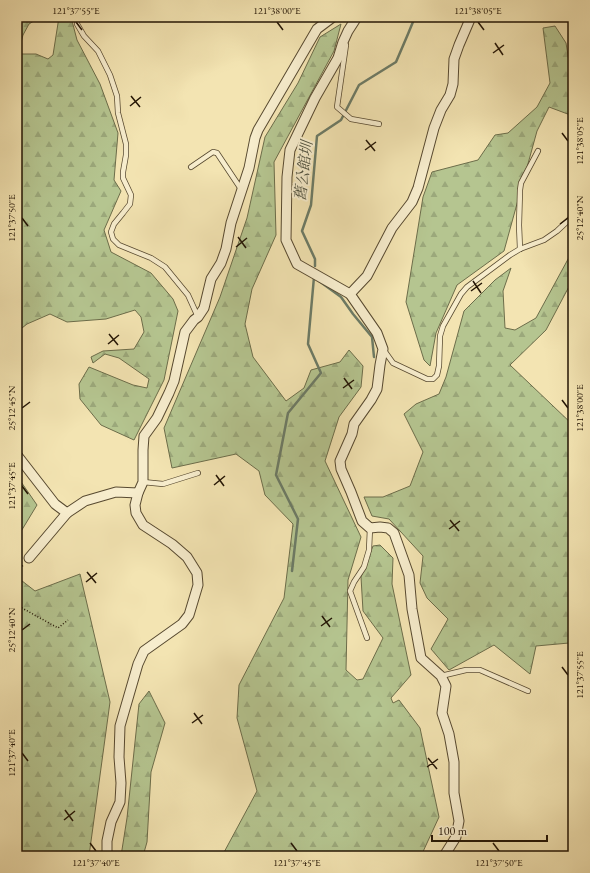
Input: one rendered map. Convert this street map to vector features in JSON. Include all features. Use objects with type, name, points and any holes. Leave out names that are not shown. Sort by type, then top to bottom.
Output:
[{"type":"street","points":[[107,856],[107,841],[110,822],[120,802],[120,726],[138,664],[144,651],[182,624],[189,615],[198,585],[197,573],[187,557],[172,544],[143,525],[136,513],[135,505],[143,482],[144,436],[157,418],[169,393],[174,381],[185,332],[204,308],[211,279],[221,263],[241,189],[249,168],[258,130],[317,29],[333,17]]},
{"type":"street","points":[[357,17],[348,31],[338,58],[315,98],[290,150],[287,177],[286,240],[297,264],[350,294],[377,333],[383,349],[377,389],[354,424],[352,434],[340,461],[341,469],[352,492],[362,521],[370,528],[388,528],[394,533],[409,576],[412,609],[421,658],[441,676],[446,686],[442,713],[449,734],[454,762],[454,793],[459,821],[456,837],[444,856]]},
{"type":"street","points":[[350,294],[367,276],[392,228],[412,202],[418,188],[434,128],[441,110],[450,94],[453,84],[454,60],[471,17]]},
{"type":"street","points":[[17,455],[56,504],[67,513]]},
{"type":"street","points":[[29,558],[67,513],[85,501],[116,492],[138,493]]},
{"type":"lane","points":[[77,17],[77,24],[84,36],[98,52],[110,75],[117,96],[118,113],[126,144],[123,178],[131,195],[130,204],[114,224],[111,232],[119,245],[151,258],[165,267],[188,295],[198,317]]},
{"type":"lane","points":[[348,31],[337,107],[352,119],[378,124]]},
{"type":"lane","points":[[520,249],[520,190],[538,151]]},
{"type":"lane","points":[[191,167],[213,152],[217,153],[241,189]]},
{"type":"lane","points":[[383,349],[393,363],[427,379],[433,379],[437,375],[439,366],[440,336],[443,326],[461,294],[467,287],[510,255],[520,249],[544,240],[557,232],[573,216]]},
{"type":"lane","points":[[143,482],[163,484],[198,473]]},
{"type":"lane","points":[[366,638],[350,591],[364,567],[370,550],[370,528]]},
{"type":"lane","points":[[441,676],[466,670],[480,670],[528,691]]},
{"type":"path","points":[[17,577],[20,568],[29,558]]},
{"type":"path","points":[[17,600],[22,608],[58,628],[68,620]]},
{"type":"green space","points":[[17,17],[40,17],[29,24],[23,35],[18,54],[36,54],[48,59],[53,55],[59,17],[71,17],[77,40],[100,84],[118,133],[114,180],[121,191],[104,230],[111,252],[151,273],[173,299],[178,311],[164,380],[134,440],[101,425],[80,399],[79,384],[89,367],[133,385],[147,388],[149,379],[119,358],[105,354],[93,363],[91,357],[103,351],[134,349],[144,332],[141,317],[135,310],[106,319],[67,322],[50,314],[27,324],[17,332]]},
{"type":"green space","points":[[341,24],[334,51],[274,162],[276,235],[252,289],[245,324],[253,357],[286,401],[304,388],[311,370],[340,362],[349,350],[363,366],[361,387],[339,417],[325,461],[361,537],[348,580],[346,670],[357,680],[363,679],[383,638],[363,611],[361,577],[373,546],[380,545],[393,558],[392,584],[411,675],[391,698],[393,703],[399,700],[420,728],[439,817],[421,856],[222,856],[257,791],[237,718],[239,685],[284,598],[293,524],[265,495],[259,471],[236,454],[172,468],[164,428],[220,297],[247,218],[265,137],[298,83],[320,37]]},
{"type":"green space","points":[[555,26],[566,43],[573,86],[573,116],[549,107],[537,131],[504,251],[457,285],[436,333],[430,366],[424,360],[406,302],[423,197],[432,172],[478,160],[495,135],[508,133],[537,107],[550,83],[543,28]]},
{"type":"green space","points":[[573,250],[573,279],[546,330],[510,365],[573,425],[573,649],[569,643],[536,646],[530,674],[494,645],[449,670],[431,649],[448,619],[427,598],[420,583],[423,556],[389,519],[372,516],[364,497],[383,497],[410,486],[423,452],[404,414],[416,404],[439,394],[446,377],[464,311],[495,280],[511,268],[503,291],[505,328],[515,330],[536,318]]},
{"type":"green space","points":[[17,476],[37,505],[17,538]]},
{"type":"green space","points":[[80,574],[110,702],[89,856],[17,856],[17,577],[35,591]]},
{"type":"green space","points":[[149,691],[165,723],[151,772],[147,842],[143,856],[121,856],[127,818],[139,704]]},
{"type":"waterway","name":"舊公館圳","points":[[315,266],[315,259],[302,231],[311,205],[317,136],[341,120],[359,85],[396,62],[415,17]]},
{"type":"waterway","name":"舊公館圳","points":[[292,571],[298,519],[276,475],[288,413],[321,373],[308,344],[314,277]]},
{"type":"waterway","points":[[319,281],[341,297],[372,337],[374,357]]}]
